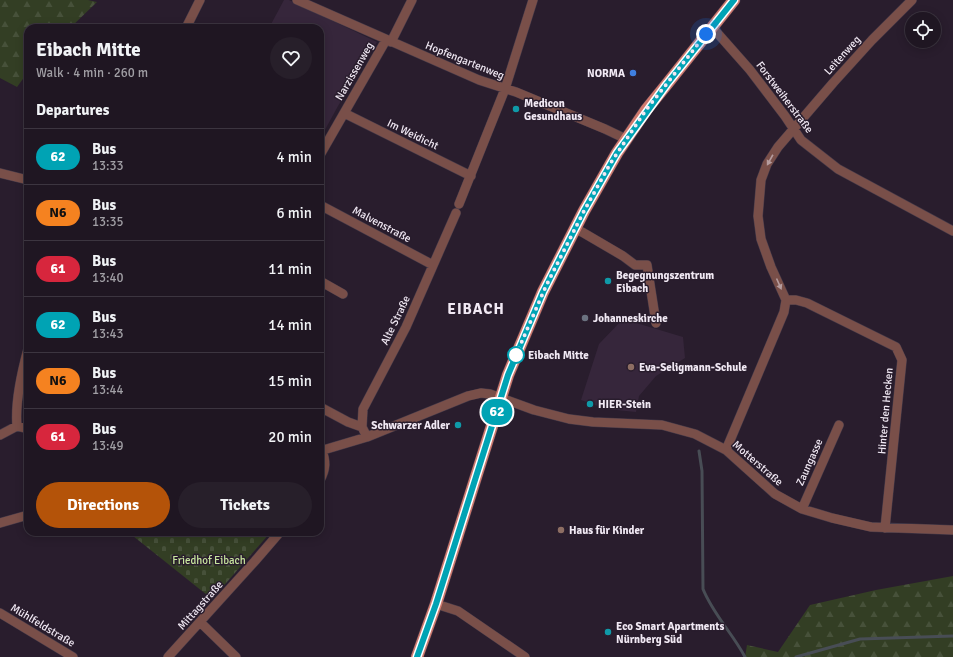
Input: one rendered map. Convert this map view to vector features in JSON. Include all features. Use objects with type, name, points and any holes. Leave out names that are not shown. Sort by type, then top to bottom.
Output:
[{"type":"main road","points":[[417,657],[436,604],[508,375],[531,318],[594,191],[626,139],[650,105],[734,0]]},
{"type":"street","points":[[188,24],[200,0]]},
{"type":"street","name":"Hopfengartenweg","points":[[297,0],[315,4],[388,41],[479,80],[605,129],[626,139]]},
{"type":"street","name":"Narzissenweg","points":[[324,148],[412,0]]},
{"type":"street","points":[[459,204],[505,89],[533,0]]},
{"type":"street","name":"Leitenweg","points":[[786,300],[771,267],[761,239],[758,216],[761,180],[767,164],[778,147],[872,40],[912,0]]},
{"type":"street","name":"Forstweiherstraße","points":[[712,27],[750,70],[785,116],[801,140],[838,169],[953,231]]},
{"type":"street","name":"Im Weidicht","points":[[344,113],[470,176]]},
{"type":"street","points":[[0,173],[24,179]]},
{"type":"street","name":"Malvenstraße","points":[[324,207],[433,265]]},
{"type":"street","name":"Alte Straße","points":[[362,427],[363,409],[406,327],[456,213]]},
{"type":"street","points":[[574,230],[582,232],[623,256],[635,265],[647,265],[656,323]]},
{"type":"street","points":[[324,283],[343,294]]},
{"type":"street","points":[[726,450],[784,312],[786,300]]},
{"type":"street","name":"Hinter den Hecken","points":[[786,300],[796,300],[807,303],[896,347],[899,353],[902,362],[885,528]]},
{"type":"street","points":[[17,426],[16,416],[18,399],[24,369]]},
{"type":"street","name":"Motterstraße","points":[[324,450],[367,437],[481,393],[501,398],[534,410],[569,419],[593,422],[662,425],[695,434],[726,450],[775,494],[802,509],[832,518],[871,527],[953,530]]},
{"type":"street","points":[[324,409],[348,422],[362,427],[367,437]]},
{"type":"street","name":"Zaungasse","points":[[802,509],[839,425]]},
{"type":"street","points":[[0,435],[17,426],[24,428]]},
{"type":"street","points":[[324,458],[324,472]]},
{"type":"street","points":[[0,523],[24,516]]},
{"type":"street","name":"Mittagstraße","points":[[168,657],[276,536]]},
{"type":"street","points":[[436,604],[458,611],[525,657]]},
{"type":"street","name":"Mühlfeldstraße","points":[[0,613],[73,657]]},
{"type":"street","points":[[200,622],[236,657]]},
{"type":"shaded area","points":[[284,0],[289,0],[377,42],[324,132],[324,24],[271,24]]},
{"type":"shaded area","name":"Eva-Seligmann-Schule","points":[[623,319],[683,337],[685,358],[656,376],[639,396],[636,412],[606,409],[581,400],[599,344]]},
{"type":"green space","points":[[0,0],[88,0],[97,2],[74,24],[24,24],[24,77],[17,87],[0,78]]},
{"type":"green space","name":"Friedhof Eibach","points":[[133,536],[267,536],[212,599]]},
{"type":"green space","points":[[953,576],[953,657],[745,657],[747,645],[778,652],[810,605],[876,590]]},
{"type":"waterway","points":[[699,451],[702,471],[703,589],[712,607],[745,657]]},
{"type":"waterway","points":[[796,657],[860,639],[953,636]]},
{"type":"bus line","name":"62","points":[[417,657],[436,604],[508,375],[543,292],[594,191],[617,153],[646,110],[700,40],[734,0]]},
{"type":"place","name":"NORMA","points":[[633,73]]},
{"type":"place","name":"Medicon Gesundhaus","points":[[516,109]]},
{"type":"place","name":"Begegnungszentrum Eibach","points":[[608,281]]},
{"type":"place","name":"Johanneskirche","points":[[585,318]]},
{"type":"place","name":"Eibach Mitte","points":[[516,355]]},
{"type":"place","name":"Eva-Seligmann-Schule","points":[[631,367]]},
{"type":"place","name":"HIER-Stein","points":[[590,404]]},
{"type":"place","name":"Schwarzer Adler","points":[[458,425]]},
{"type":"place","name":"Haus für Kinder","points":[[561,530]]},
{"type":"place","name":"Eco Smart Apartments Nürnberg Süd","points":[[608,632]]},
{"type":"district","name":"EIBACH","points":[[476,309]]},
{"type":"route","points":[[516,355],[546,286],[594,191],[646,110],[706,34]]}]
